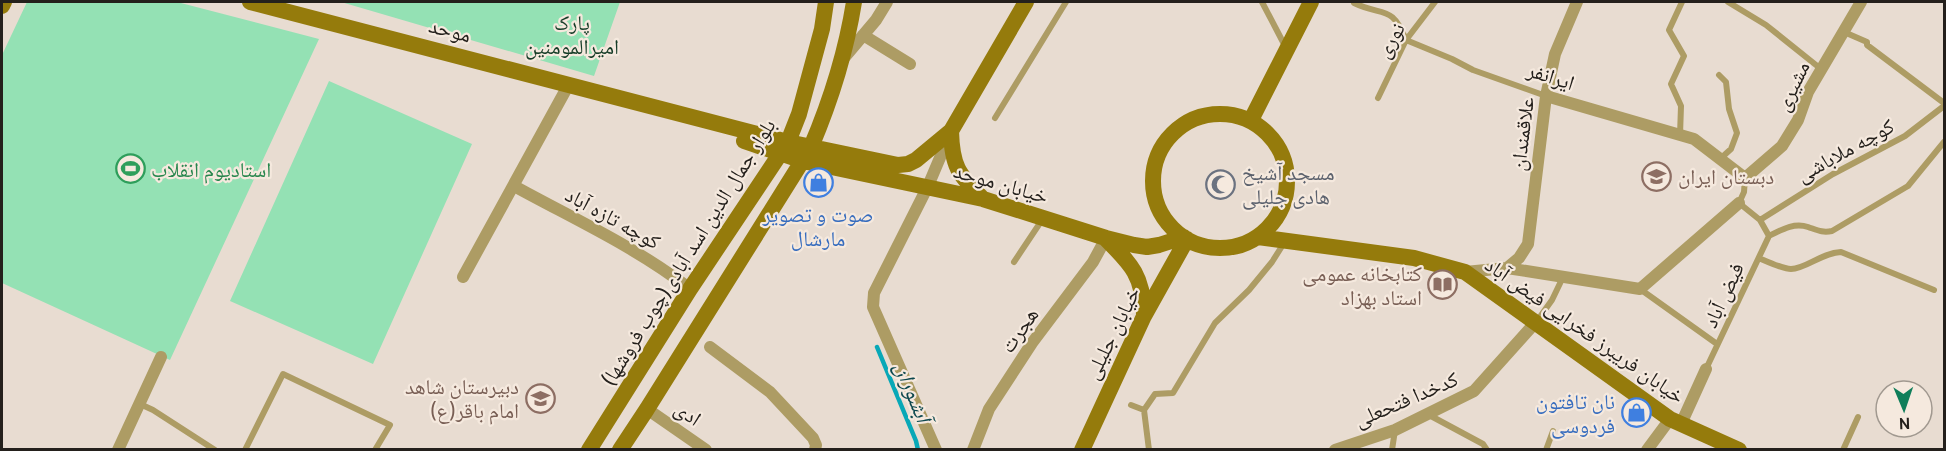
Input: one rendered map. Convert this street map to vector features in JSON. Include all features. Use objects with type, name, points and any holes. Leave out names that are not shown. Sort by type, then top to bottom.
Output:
[{"type":"main road","points":[[2,6],[4,2]]},
{"type":"main road","name":"موحد","points":[[250,2],[569,84],[807,154]]},
{"type":"main road","name":"بلوار جمال الدین اسد آبادی(چوب فروشها)","points":[[589,450],[690,289],[784,147],[799,114],[822,29],[826,2]]},
{"type":"main road","points":[[620,450],[807,154],[823,120],[842,60],[854,2]]},
{"type":"main road","points":[[807,154],[898,165],[916,160],[951,131],[1026,2]]},
{"type":"main road","points":[[1251,120],[1311,2]]},
{"type":"main road","points":[[1212,114],[1232,114],[1251,120],[1268,132],[1280,148],[1287,166],[1288,186],[1283,206],[1273,223],[1258,237],[1240,245],[1221,248],[1202,245],[1185,238],[1165,219],[1156,202],[1153,182],[1155,162],[1163,144],[1176,129],[1193,119],[1212,114]]},
{"type":"main road","points":[[951,131],[955,164],[964,179],[983,199]]},
{"type":"main road","name":"خیابان موحد","points":[[807,154],[983,199],[1106,238],[1147,247],[1185,238]]},
{"type":"main road","name":"خیابان فریبرز فخرایی فیض آباد","points":[[1258,237],[1414,258],[1465,273],[1676,422],[1718,445],[1739,450]]},
{"type":"main road","points":[[1106,238],[1134,270],[1144,295],[1144,316]]},
{"type":"main road","name":"خیابان جلیلی","points":[[1082,450],[1144,316],[1185,238]]},
{"type":"street","points":[[842,60],[876,20],[887,2]]},
{"type":"street","name":"علاقمندان","points":[[1507,268],[1519,258],[1528,244],[1546,96],[1555,54],[1577,2]]},
{"type":"street","name":"مشیری","points":[[1745,178],[1782,146],[1798,120],[1808,92],[1861,2]]},
{"type":"street","points":[[863,36],[910,64]]},
{"type":"street","points":[[463,277],[569,84]]},
{"type":"street","name":"ایرانفر","points":[[1546,96],[1694,139],[1745,178]]},
{"type":"street","points":[[936,450],[873,307],[874,293],[928,186],[951,131]]},
{"type":"street","name":"کوچه تازه آباد","points":[[514,186],[618,240],[690,289]]},
{"type":"street","points":[[1465,273],[1507,268],[1564,275],[1640,289],[1739,203]]},
{"type":"street","name":"هجرت","points":[[973,450],[989,409],[1032,343],[1093,262],[1106,238]]},
{"type":"street","name":"کدخدا فتحعلی","points":[[1335,450],[1395,430],[1474,391],[1535,323]]},
{"type":"street","points":[[710,347],[770,392],[813,438],[815,447]]},
{"type":"street","points":[[118,450],[161,357]]},
{"type":"street","points":[[1647,450],[1676,422],[1706,369]]},
{"type":"street","name":"ادی","points":[[647,409],[706,450]]},
{"type":"lane","points":[[995,118],[1066,2]]},
{"type":"lane","points":[[1262,2],[1287,50]]},
{"type":"lane","name":"نوری","points":[[1378,98],[1406,40],[1435,2]]},
{"type":"lane","points":[[1680,135],[1681,106],[1671,84],[1684,56],[1670,30],[1682,2]]},
{"type":"lane","points":[[1728,2],[1766,26],[1821,69]]},
{"type":"lane","points":[[1354,3],[1365,8],[1386,11],[1401,24],[1406,40]]},
{"type":"lane","points":[[1844,32],[1867,42],[1867,45],[1944,104]]},
{"type":"lane","name":"ایرانفر","points":[[1406,40],[1473,70],[1546,96]]},
{"type":"lane","points":[[1719,75],[1726,82],[1728,109],[1737,133],[1731,149],[1720,159]]},
{"type":"lane","name":"کوچه ملاباشی","points":[[1760,220],[1833,174],[1905,136],[1944,104]]},
{"type":"lane","points":[[1745,178],[1744,192],[1739,203],[1760,220],[1769,236],[1793,226],[1806,226],[1819,232],[1832,231],[1908,186],[1944,142]]},
{"type":"lane","points":[[1014,262],[1043,218]]},
{"type":"lane","name":"فیض آباد","points":[[1706,369],[1769,236]]},
{"type":"lane","points":[[1149,450],[1144,411],[1155,394],[1173,393],[1215,323],[1249,290],[1272,262],[1286,240]]},
{"type":"lane","points":[[1759,258],[1791,269],[1829,252],[1841,252],[1934,290]]},
{"type":"lane","points":[[1535,323],[1552,300],[1564,275]]},
{"type":"lane","points":[[1640,289],[1718,344]]},
{"type":"lane","points":[[245,450],[283,374],[390,425],[375,450]]},
{"type":"lane","points":[[139,404],[153,410],[215,450]]},
{"type":"lane","points":[[1131,405],[1144,411]]},
{"type":"lane","points":[[1427,414],[1483,444],[1487,450]]},
{"type":"lane","points":[[1843,450],[1858,417]]},
{"type":"lane","points":[[1392,450],[1395,430]]},
{"type":"lane","points":[[1546,450],[1553,431]]},
{"type":"green space","name":"استادیوم انقلاب","points":[[27,2],[177,2],[319,39],[170,360],[2,283],[2,55]]},
{"type":"green space","name":"پارک امیرالمومنین","points":[[341,2],[620,2],[594,76]]},
{"type":"green space","points":[[329,81],[472,144],[373,364],[230,301]]},
{"type":"waterway","name":"آبشوران","points":[[877,347],[918,450]]},
{"type":"place","name":"استادیوم انقلاب","points":[[130,169]]},
{"type":"place","name":"دبستان ایران","points":[[1657,176]]},
{"type":"place","name":"صوت و تصویر مارشال","points":[[818,183]]},
{"type":"place","name":"مسجد آشیخ هادی جلیلی","points":[[1221,184]]},
{"type":"place","name":"کتابخانه عمومی استاد بهزاد","points":[[1443,285]]},
{"type":"place","name":"دبیرستان شاهد امام باقر(ع)","points":[[540,398]]},
{"type":"place","name":"نان تافتون فردوسی","points":[[1636,413]]}]
